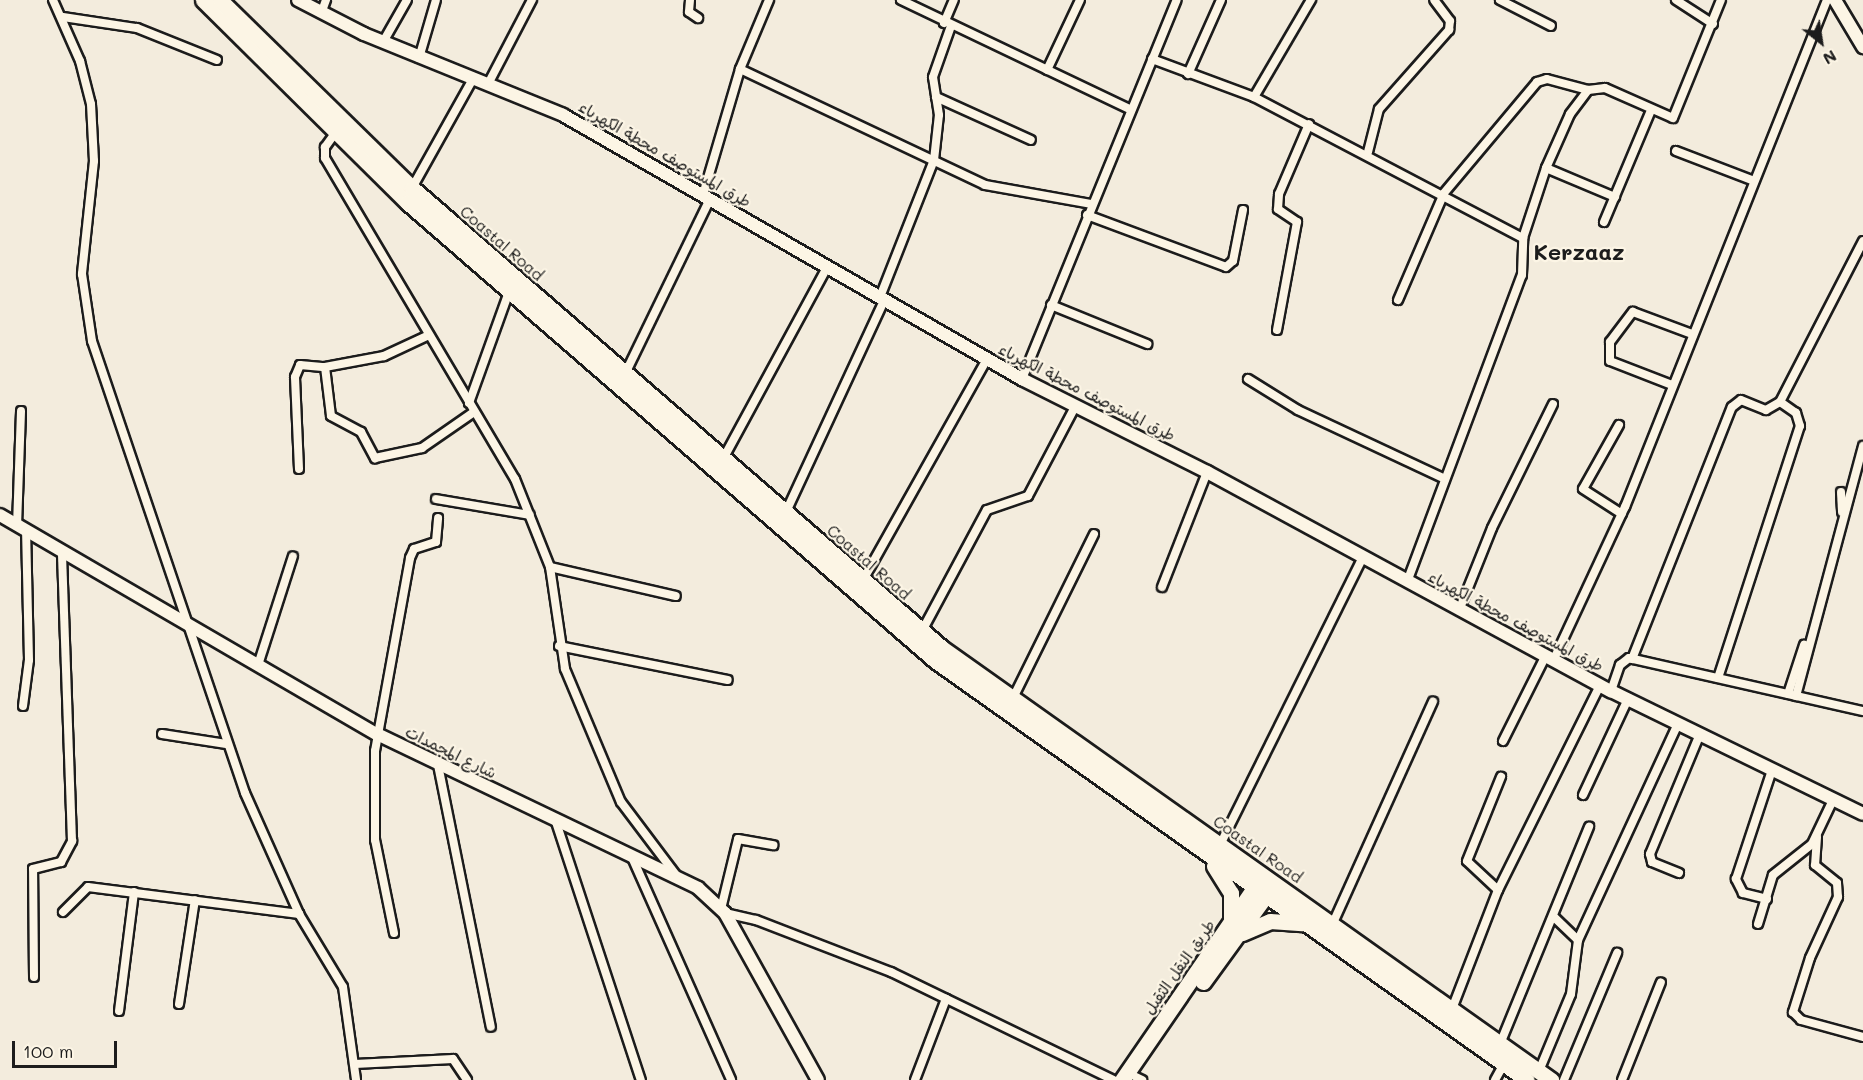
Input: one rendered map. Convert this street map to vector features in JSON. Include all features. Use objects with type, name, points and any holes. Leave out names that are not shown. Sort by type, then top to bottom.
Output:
[{"type":"highway","name":"Coastal Road","points":[[203,0],[336,132],[509,292],[782,520],[1012,700],[1333,923],[1500,1044],[1539,1077]]},
{"type":"highway","name":"Coastal Road","points":[[220,0],[412,188],[723,459],[782,520],[936,661],[1207,856],[1504,1064],[1539,1077]]},
{"type":"highway","points":[[1207,856],[1231,892],[1232,934],[1270,921],[1305,923]]},
{"type":"highway","name":"طريق النقل الثقيل","points":[[1133,1079],[1270,878]]},
{"type":"street","points":[[53,0],[63,17],[80,61],[94,139],[82,274],[85,312],[226,744],[299,914],[343,987],[356,1080]]},
{"type":"street","name":"طرق المستوصف محطة الكهرباء","points":[[298,0],[324,6],[382,42],[563,115],[1022,379],[1207,472],[1605,688],[1863,814]]},
{"type":"street","points":[[382,42],[407,0]]},
{"type":"street","points":[[419,58],[436,0]]},
{"type":"street","points":[[488,84],[532,0]]},
{"type":"street","points":[[690,0],[689,12],[698,18]]},
{"type":"street","points":[[625,374],[706,197],[740,69],[769,0]]},
{"type":"street","points":[[902,0],[947,24],[1130,109]]},
{"type":"street","points":[[782,520],[882,298],[934,160],[936,97],[934,71],[954,0]]},
{"type":"street","points":[[1047,70],[1080,0]]},
{"type":"street","points":[[1022,379],[1130,109],[1177,0]]},
{"type":"street","points":[[1188,74],[1221,0]]},
{"type":"street","points":[[1254,97],[1311,0]]},
{"type":"street","points":[[1368,152],[1379,109],[1449,30],[1450,21],[1434,0]]},
{"type":"street","points":[[1500,0],[1517,4],[1551,26]]},
{"type":"street","points":[[1676,0],[1713,24]]},
{"type":"street","points":[[1398,300],[1444,193],[1537,82],[1547,79],[1588,90],[1620,92],[1669,120],[1676,115],[1721,0]]},
{"type":"street","points":[[1503,741],[1550,657],[1622,514],[1752,180],[1827,0]]},
{"type":"street","points":[[1835,0],[1863,47]]},
{"type":"street","points":[[63,17],[137,28],[217,60]]},
{"type":"street","points":[[1152,59],[1254,97],[1368,152],[1523,238]]},
{"type":"street","points":[[740,69],[986,185],[1092,204]]},
{"type":"street","points":[[412,188],[473,79]]},
{"type":"street","points":[[1407,582],[1443,478],[1522,275],[1523,238],[1546,168],[1570,114],[1588,90]]},
{"type":"street","points":[[936,97],[1031,140]]},
{"type":"street","points":[[1604,222],[1651,111]]},
{"type":"street","points":[[1277,330],[1297,222],[1278,209],[1280,194],[1309,124]]},
{"type":"street","points":[[336,132],[325,147],[325,159],[427,336],[515,479],[550,567],[559,646],[621,802],[676,874]]},
{"type":"street","points":[[1676,151],[1752,180]]},
{"type":"street","points":[[1546,168],[1615,197]]},
{"type":"street","points":[[1088,216],[1226,267],[1233,261],[1243,210]]},
{"type":"street","points":[[1632,659],[1732,407],[1741,400],[1766,411],[1780,402],[1863,241]]},
{"type":"street","points":[[723,459],[828,266]]},
{"type":"street","points":[[469,403],[509,292]]},
{"type":"street","points":[[1052,305],[1147,344]]},
{"type":"street","points":[[1672,385],[1610,361],[1610,342],[1634,312],[1692,334]]},
{"type":"street","points":[[299,469],[295,376],[300,365],[325,367],[384,356],[427,336]]},
{"type":"street","points":[[862,581],[987,359]]},
{"type":"street","points":[[325,367],[331,416],[361,432],[375,459],[422,448],[474,412]]},
{"type":"street","points":[[1248,380],[1298,410],[1443,478]]},
{"type":"street","points":[[1718,678],[1800,426],[1796,413],[1780,402]]},
{"type":"street","points":[[1460,608],[1492,528],[1553,404]]},
{"type":"street","points":[[922,631],[987,510],[1028,496],[1076,405]]},
{"type":"street","points":[[21,411],[21,529],[29,660],[23,706]]},
{"type":"street","points":[[1619,425],[1583,489],[1622,514]]},
{"type":"street","points":[[1792,695],[1863,446]]},
{"type":"street","points":[[1162,587],[1207,472]]},
{"type":"street","points":[[1792,695],[1840,522],[1841,492]]},
{"type":"street","points":[[436,499],[530,515]]},
{"type":"street","name":"شارع المجمدات","points":[[0,515],[377,734],[438,765],[676,874],[723,911],[818,1080]]},
{"type":"street","points":[[394,933],[375,840],[377,734],[410,558],[414,549],[436,542],[438,518]]},
{"type":"street","points":[[1012,700],[1094,534]]},
{"type":"street","points":[[34,977],[33,869],[61,862],[72,841],[62,552]]},
{"type":"street","points":[[258,665],[293,556]]},
{"type":"street","points":[[1220,845],[1363,557]]},
{"type":"street","points":[[550,567],[676,596]]},
{"type":"street","points":[[559,646],[728,680]]},
{"type":"street","points":[[1452,1009],[1498,890],[1605,688],[1620,665],[1632,659],[1863,711]]},
{"type":"street","points":[[1583,795],[1628,699]]},
{"type":"street","points":[[1333,923],[1432,702]]},
{"type":"street","points":[[1539,1077],[1570,994],[1578,940],[1678,724]]},
{"type":"street","points":[[1679,873],[1652,862],[1650,854],[1700,734]]},
{"type":"street","points":[[162,735],[226,744]]},
{"type":"street","points":[[438,765],[491,1027]]},
{"type":"street","points":[[1767,899],[1743,893],[1736,879],[1772,770]]},
{"type":"street","points":[[1498,890],[1467,861],[1501,777]]},
{"type":"street","points":[[1833,800],[1817,837],[1815,865],[1837,883],[1838,897],[1810,958],[1793,1012],[1801,1020],[1863,1037]]},
{"type":"street","points":[[555,819],[640,1080]]},
{"type":"street","points":[[1500,1044],[1555,918],[1589,827]]},
{"type":"street","points":[[1758,924],[1773,875],[1817,837]]},
{"type":"street","points":[[773,845],[738,838],[723,911],[756,920],[869,963],[1113,1080]]},
{"type":"street","points":[[631,855],[731,1080]]},
{"type":"street","points":[[63,912],[88,887],[299,914]]},
{"type":"street","points":[[120,1011],[134,892]]},
{"type":"street","points":[[179,1004],[195,900]]},
{"type":"street","points":[[1555,918],[1578,940]]},
{"type":"street","points":[[1564,1080],[1617,953]]},
{"type":"street","points":[[1622,1080],[1661,982]]},
{"type":"street","points":[[915,1080],[946,999]]},
{"type":"street","points":[[355,1064],[453,1059],[467,1080]]},
{"type":"street","points":[[1495,1080],[1504,1064]]},
{"type":"district","name":"Kerzaaz","points":[[1579,252]]}]
